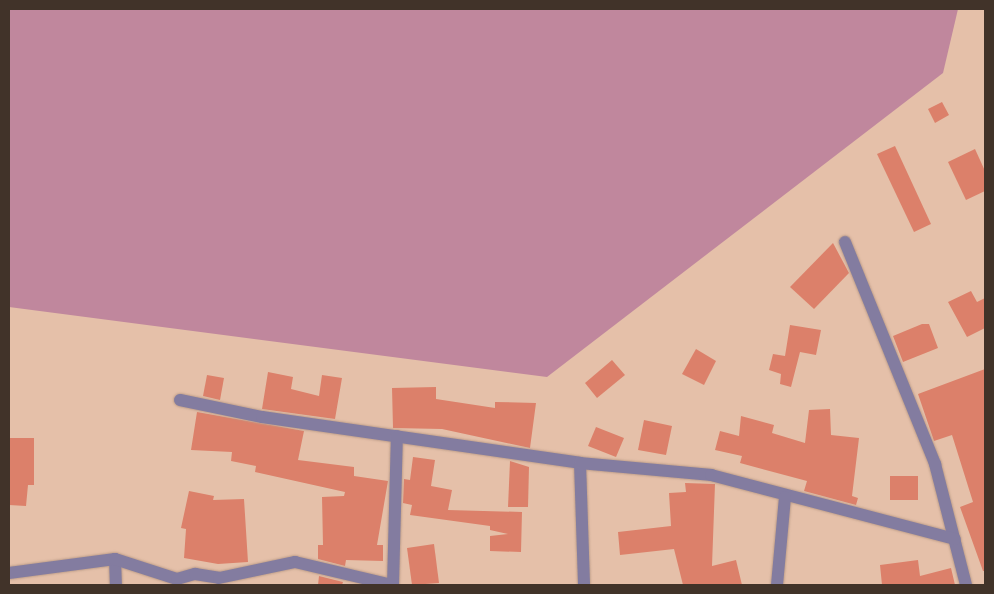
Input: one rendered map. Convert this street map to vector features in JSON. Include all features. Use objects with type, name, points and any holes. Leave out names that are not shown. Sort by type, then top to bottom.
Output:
[{"type":"street","points":[[845,242],[935,464],[966,585]]},
{"type":"street","points":[[180,400],[396,436],[580,463],[711,475],[785,497],[955,539]]},
{"type":"street","points":[[9,573],[115,559],[178,579],[195,580],[243,576],[295,562],[392,585],[396,436]]},
{"type":"street","points":[[580,463],[584,585]]},
{"type":"street","points":[[777,585],[785,497]]},
{"type":"street","points":[[115,559],[116,585]]},
{"type":"shaded area","points":[[9,9],[958,9],[943,73],[547,377],[9,307]]},
{"type":"building","points":[[942,102],[949,115],[935,123],[928,109]]},
{"type":"building","points":[[895,146],[931,224],[914,232],[877,154]]},
{"type":"building","points":[[975,149],[985,171],[985,191],[966,200],[948,162]]},
{"type":"building","points":[[833,243],[849,273],[814,309],[790,287]]},
{"type":"building","points":[[971,291],[977,302],[985,298],[985,328],[967,337],[948,302]]},
{"type":"building","points":[[922,324],[929,324],[938,348],[903,362],[893,336]]},
{"type":"building","points":[[790,325],[821,330],[816,355],[800,352],[791,387],[780,384],[781,374],[769,370],[773,354],[785,356]]},
{"type":"building","points":[[696,349],[716,361],[704,385],[682,374]]},
{"type":"building","points":[[612,360],[625,375],[597,398],[585,383]]},
{"type":"building","points":[[985,369],[985,571],[983,571],[960,507],[973,502],[952,435],[934,441],[918,394]]},
{"type":"building","points":[[268,372],[293,377],[291,389],[319,396],[322,375],[342,378],[335,419],[262,409]]},
{"type":"building","points":[[207,375],[224,378],[220,400],[203,396]]},
{"type":"building","points":[[436,387],[436,399],[495,408],[495,402],[536,403],[530,448],[442,429],[393,428],[392,388]]},
{"type":"building","points":[[830,409],[831,435],[859,438],[852,496],[858,498],[856,505],[804,491],[807,481],[740,463],[742,456],[715,450],[720,431],[739,436],[741,416],[774,425],[772,433],[805,443],[809,410]]},
{"type":"building","points":[[197,412],[304,431],[298,460],[354,467],[354,476],[388,481],[377,545],[383,545],[383,561],[346,560],[345,566],[318,559],[318,545],[323,545],[322,497],[344,496],[345,492],[255,472],[256,466],[231,461],[232,452],[191,450]]},
{"type":"building","points":[[644,420],[672,426],[666,455],[638,450]]},
{"type":"building","points":[[596,427],[624,438],[616,457],[588,446]]},
{"type":"building","points":[[9,438],[34,438],[34,485],[28,485],[26,506],[9,505]]},
{"type":"building","points":[[413,457],[435,460],[431,486],[452,490],[448,510],[522,512],[521,552],[490,551],[490,536],[508,534],[490,530],[490,526],[410,515],[412,505],[403,503],[404,479],[410,480]]},
{"type":"building","points":[[510,461],[529,467],[528,507],[508,507]]},
{"type":"building","points":[[890,476],[918,476],[918,500],[890,500]]},
{"type":"building","points":[[685,483],[715,484],[712,566],[736,560],[742,585],[683,585],[674,549],[620,555],[618,532],[671,526],[669,493],[686,492]]},
{"type":"building","points":[[189,491],[214,496],[213,500],[244,499],[248,562],[218,564],[184,558],[186,529],[181,528]]},
{"type":"building","points":[[434,544],[439,583],[412,585],[407,548]]},
{"type":"building","points":[[918,560],[920,576],[951,568],[955,585],[882,585],[880,565]]},
{"type":"building","points":[[319,576],[343,582],[342,585],[318,585]]}]
